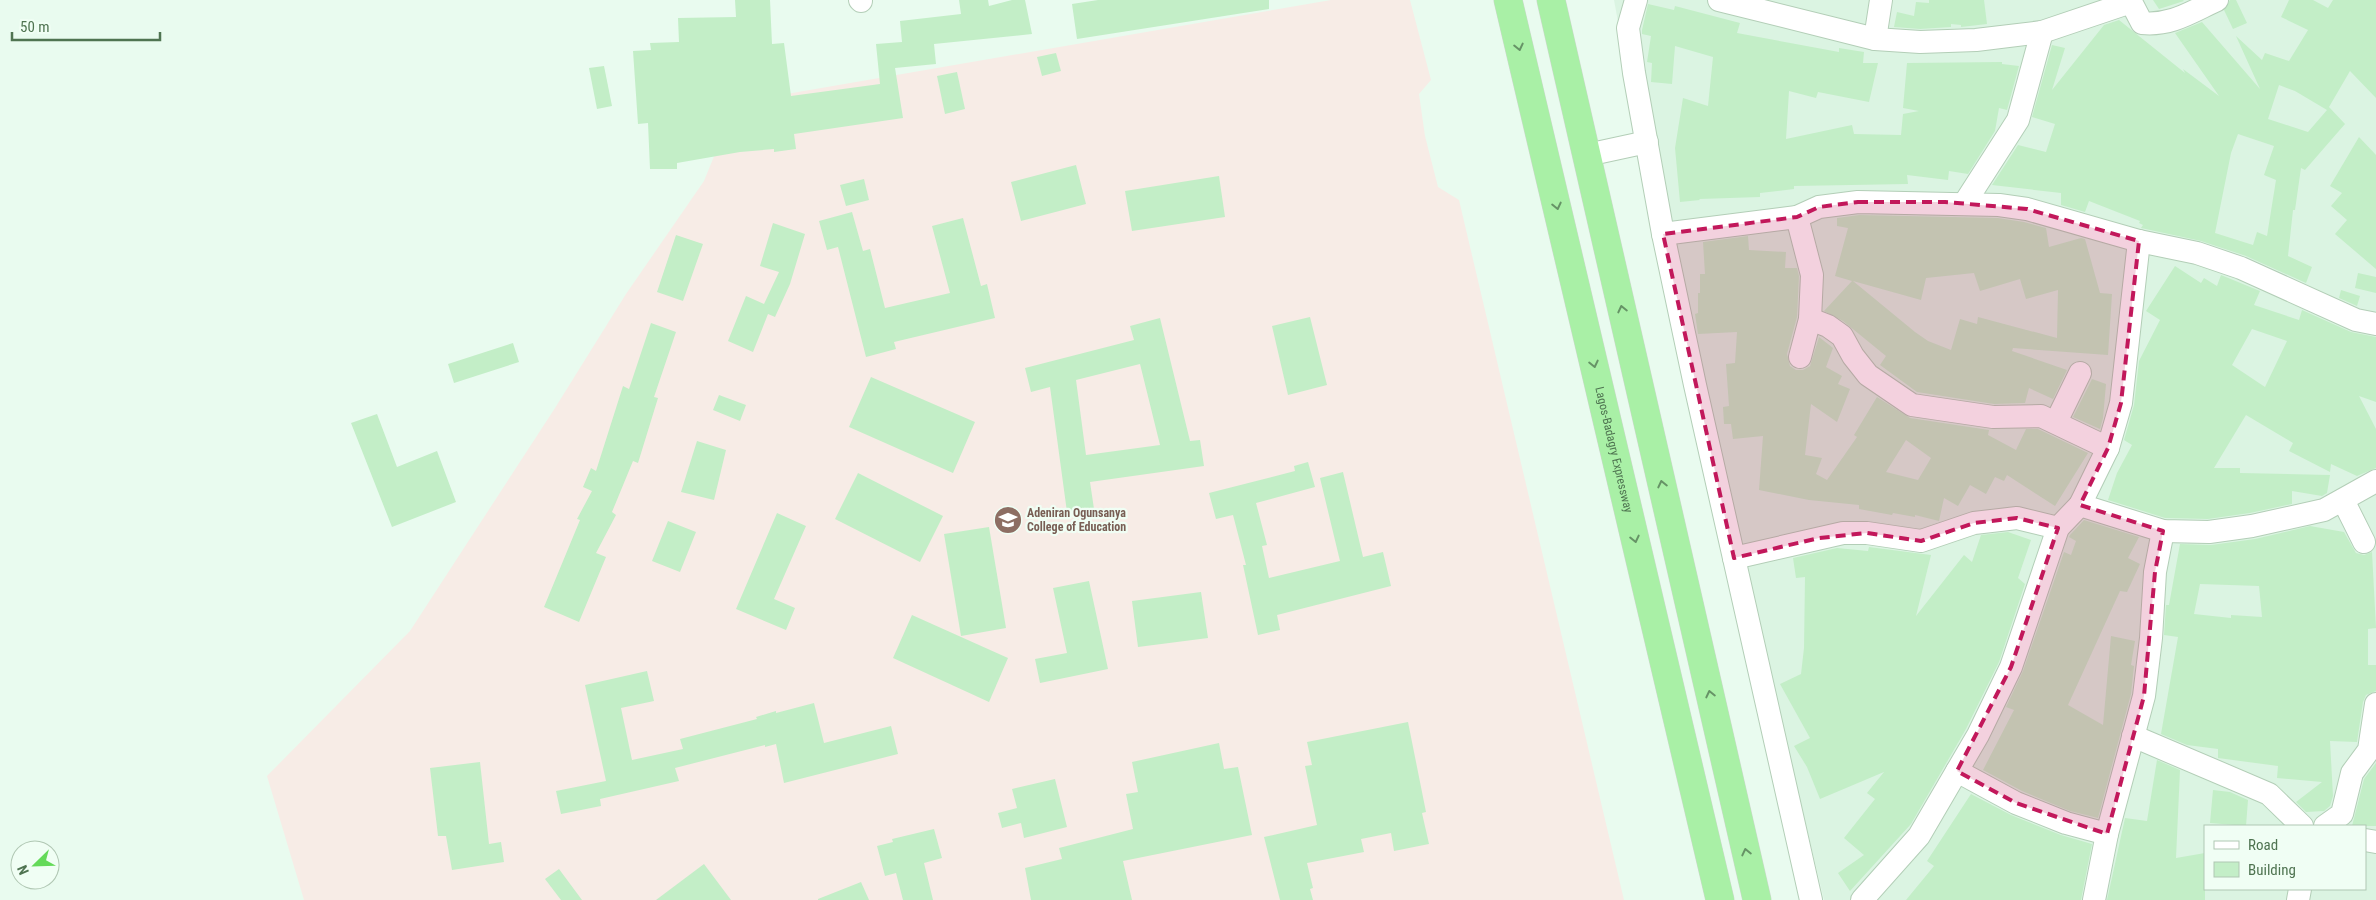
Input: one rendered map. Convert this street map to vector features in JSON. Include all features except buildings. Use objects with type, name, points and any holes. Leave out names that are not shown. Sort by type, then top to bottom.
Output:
[{"type":"highway","name":"Lagos-Badagry Expressway","points":[[1508,0],[1720,900]]},
{"type":"highway","points":[[1551,0],[1757,900]]},
{"type":"street","points":[[1636,0],[1628,28],[1663,234],[1734,558],[1793,811],[1811,900]]},
{"type":"street","points":[[1719,0],[1875,39],[1920,42],[1976,40],[2042,32],[2130,1],[2142,23],[2167,23],[2217,0]]},
{"type":"street","points":[[1875,39],[1881,0]]},
{"type":"street","points":[[1964,204],[2018,120],[2042,32]]},
{"type":"street","points":[[1587,155],[1647,142]]},
{"type":"street","points":[[1663,234],[1797,217],[1819,207],[1858,202],[1964,204],[2027,209],[2139,241],[2197,253],[2241,268],[2356,320],[2376,324]]},
{"type":"street","points":[[1797,217],[1812,274],[1810,319],[1800,357]]},
{"type":"street","points":[[1862,900],[1919,836],[1978,735],[2011,667],[2058,528],[2080,505],[2108,448],[2121,403],[2139,241]]},
{"type":"street","points":[[1810,319],[1828,326],[1842,336],[1852,356],[1868,374],[1912,406],[1993,417],[2041,416],[2108,448]]},
{"type":"street","points":[[2056,422],[2080,373]]},
{"type":"street","points":[[2080,505],[2163,532],[2209,532],[2252,526],[2324,510],[2376,481]]},
{"type":"street","points":[[2343,500],[2364,542]]},
{"type":"street","points":[[1734,558],[1843,533],[1867,533],[1921,541],[1974,523],[2017,518],[2058,528]]},
{"type":"street","points":[[2094,900],[2107,834],[2144,696],[2151,638],[2155,572],[2163,532]]},
{"type":"street","points":[[2326,825],[2342,814],[2352,772],[2369,750],[2376,704]]},
{"type":"street","points":[[2133,736],[2270,794],[2301,825]]},
{"type":"street","points":[[1957,771],[2016,803],[2066,823],[2107,834]]},
{"type":"highlighted area","points":[[1858,202],[1945,202],[2027,209],[2139,241],[2121,403],[2108,448],[2080,505],[2163,531],[2155,572],[2144,696],[2107,834],[2016,803],[1957,771],[2011,667],[2058,528],[2017,518],[1974,523],[1921,541],[1867,533],[1819,538],[1734,558],[1663,234],[1797,217],[1819,207]]},
{"type":"shaded area","name":"Adeniran Ogunsanya College of Education","points":[[1331,0],[1410,0],[1431,80],[1419,94],[1425,136],[1438,187],[1459,200],[1624,900],[304,900],[267,776],[410,631],[555,408],[626,294],[704,181],[719,144],[729,104]]},
{"type":"shaded area","points":[[1614,0],[2376,0],[2376,900],[1824,900],[1634,109]]},
{"type":"place","name":"Adeniran Ogunsanya College of Education","points":[[1008,520]]}]
